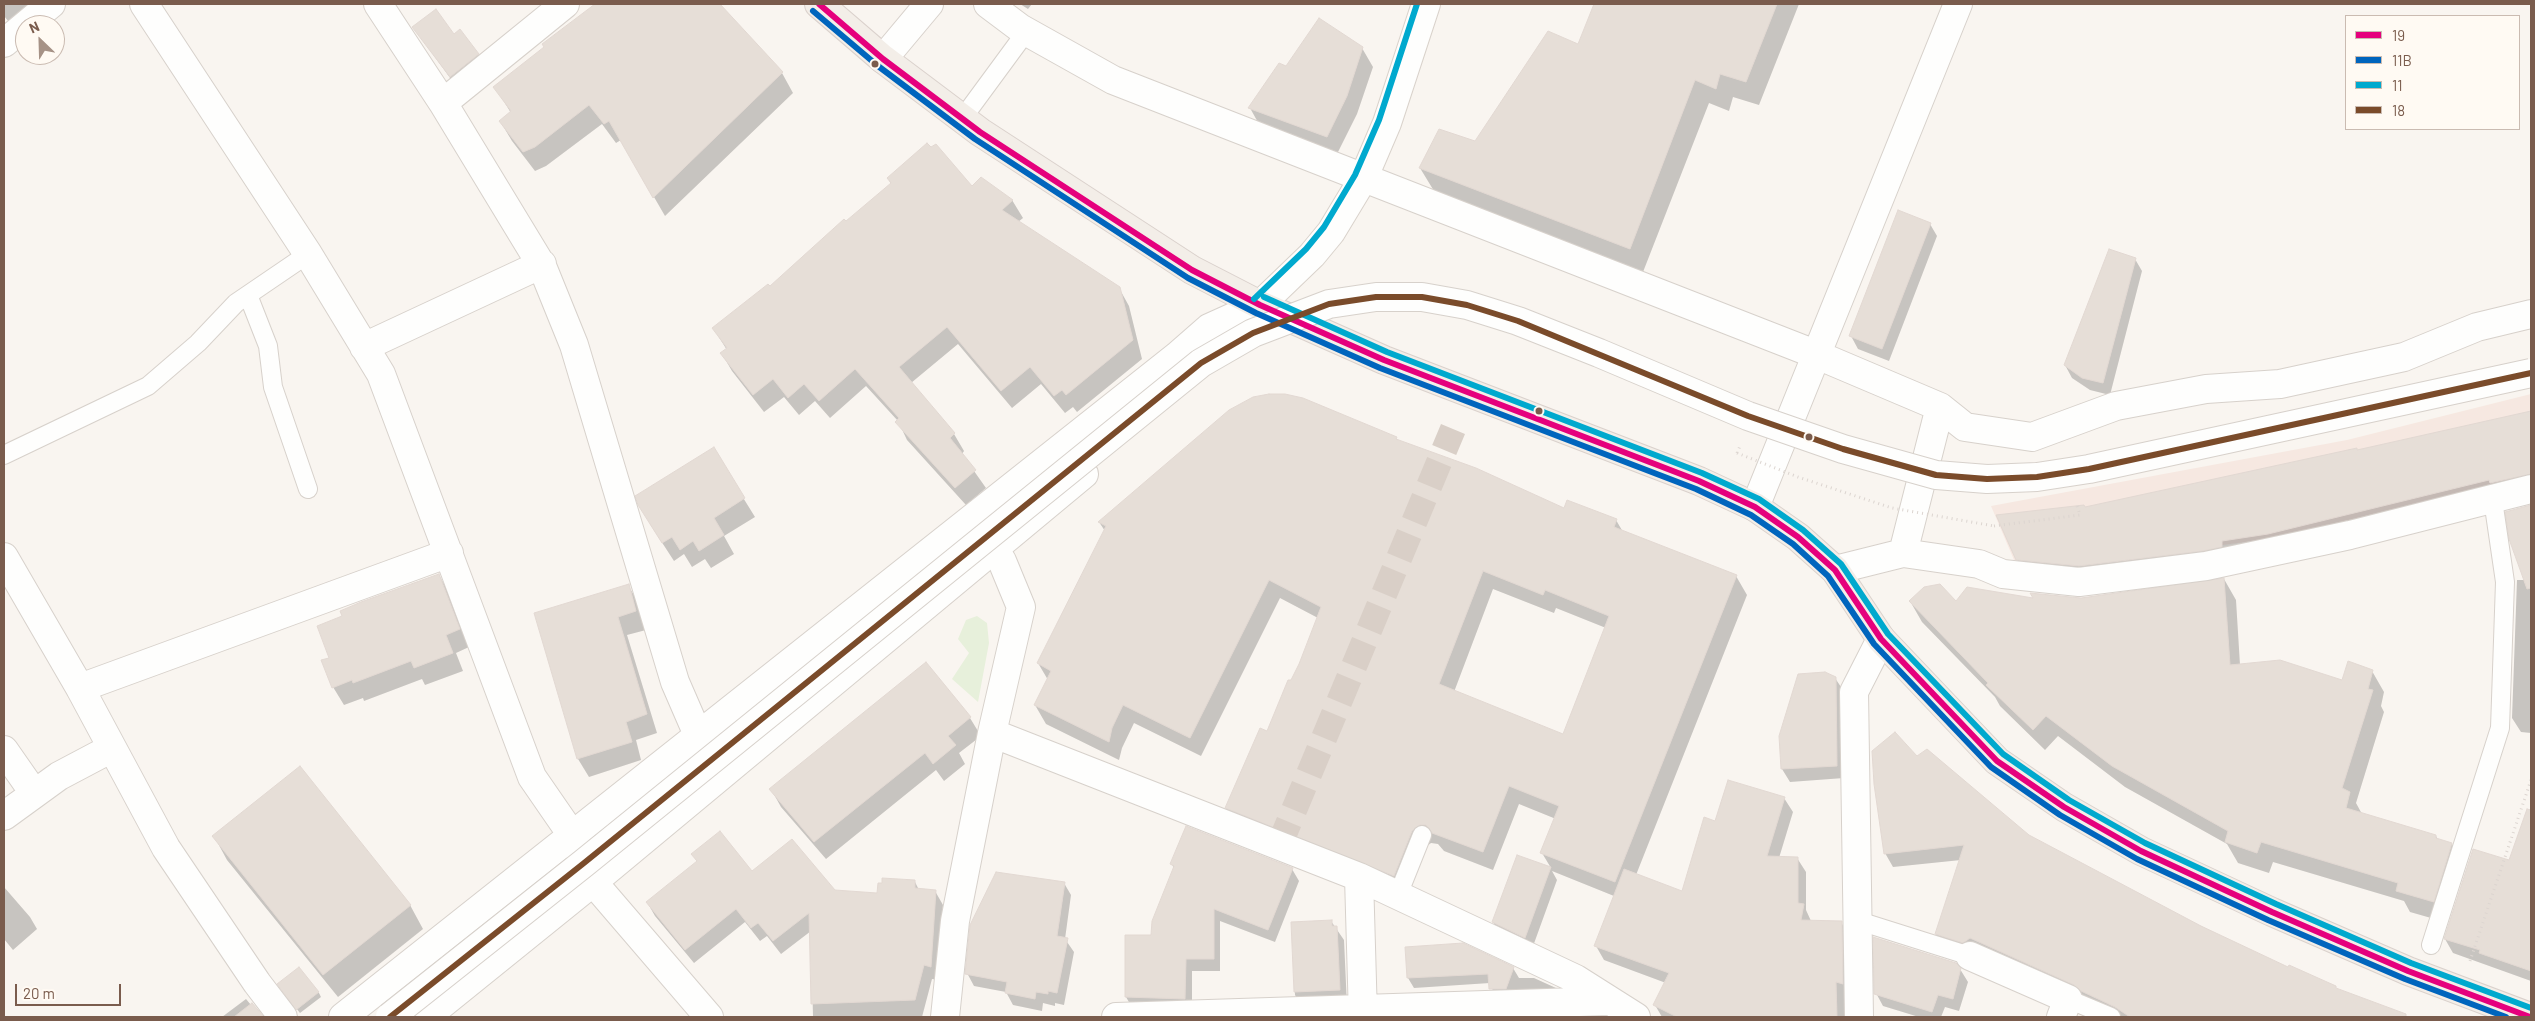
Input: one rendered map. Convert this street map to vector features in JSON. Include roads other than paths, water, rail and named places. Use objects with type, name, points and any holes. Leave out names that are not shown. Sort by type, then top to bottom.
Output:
[{"type":"main road","points":[[819,4],[883,59],[962,119],[1192,270],[1260,305],[1384,360],[1699,481],[1755,508],[1798,537],[1835,570],[1881,639],[1997,762],[2064,807],[2141,851],[2272,912],[2408,971],[2530,1017]]},
{"type":"street","points":[[4,42],[51,4]]},
{"type":"street","points":[[144,4],[308,254],[381,374],[532,777],[572,835],[593,882],[709,1017]]},
{"type":"street","points":[[378,4],[443,104],[542,264],[574,345],[675,682],[698,735]]},
{"type":"street","points":[[443,104],[565,4]]},
{"type":"street","points":[[883,59],[929,4]]},
{"type":"street","points":[[988,4],[1026,32],[1113,80],[1815,354],[1940,407],[1965,427],[2032,437],[2116,406],[2206,389],[2280,384],[2404,357],[2477,327],[2531,314]]},
{"type":"street","points":[[426,1017],[593,882],[995,550],[1237,345],[1260,305],[1312,255],[1330,232],[1363,179],[1387,124],[1426,4]]},
{"type":"street","points":[[1755,508],[1777,457],[1815,354],[1958,4]]},
{"type":"street","points":[[364,348],[542,264]]},
{"type":"street","points":[[390,1017],[592,857],[1201,363],[1253,332],[1329,304],[1376,297],[1422,297],[1467,305],[1518,321],[1748,416],[1843,449],[1936,476],[1987,479],[2037,476],[2089,469],[2531,373]]},
{"type":"street","points":[[343,1017],[1170,362],[1209,328],[1260,305]]},
{"type":"street","points":[[1902,553],[1940,407]]},
{"type":"street","points":[[1835,570],[1902,553],[1979,564],[2003,574],[2079,582],[2206,566],[2350,535],[2531,489]]},
{"type":"street","points":[[945,1017],[956,921],[992,734],[1021,607],[1002,561],[995,550]]},
{"type":"street","points":[[80,688],[449,553]]},
{"type":"street","points":[[4,556],[80,688],[166,848],[257,983],[283,1017]]},
{"type":"street","points":[[1859,1017],[1854,692],[1881,639]]},
{"type":"street","points":[[992,734],[1398,895],[1576,979],[1636,1017]]},
{"type":"street","points":[[4,816],[59,776],[112,748]]},
{"type":"street","points":[[4,750],[34,794]]},
{"type":"street","points":[[1359,878],[1363,1014]]},
{"type":"street","points":[[1970,956],[2065,1008]]},
{"type":"street","points":[[1116,1017],[1363,1014],[1609,1001]]},
{"type":"lane","points":[[962,119],[1026,32]]},
{"type":"lane","points":[[4,455],[148,386],[198,343],[236,304],[308,254]]},
{"type":"lane","points":[[248,295],[268,346],[273,387],[308,489]]},
{"type":"lane","points":[[2431,946],[2500,728],[2505,582],[2493,500]]},
{"type":"lane","points":[[1398,895],[1422,835]]},
{"type":"lane","points":[[1858,921],[1970,956]]},
{"type":"lane","points":[[2065,1008],[2111,1017]]},
{"type":"tunnel","points":[[1279,846],[1453,429]]}]
